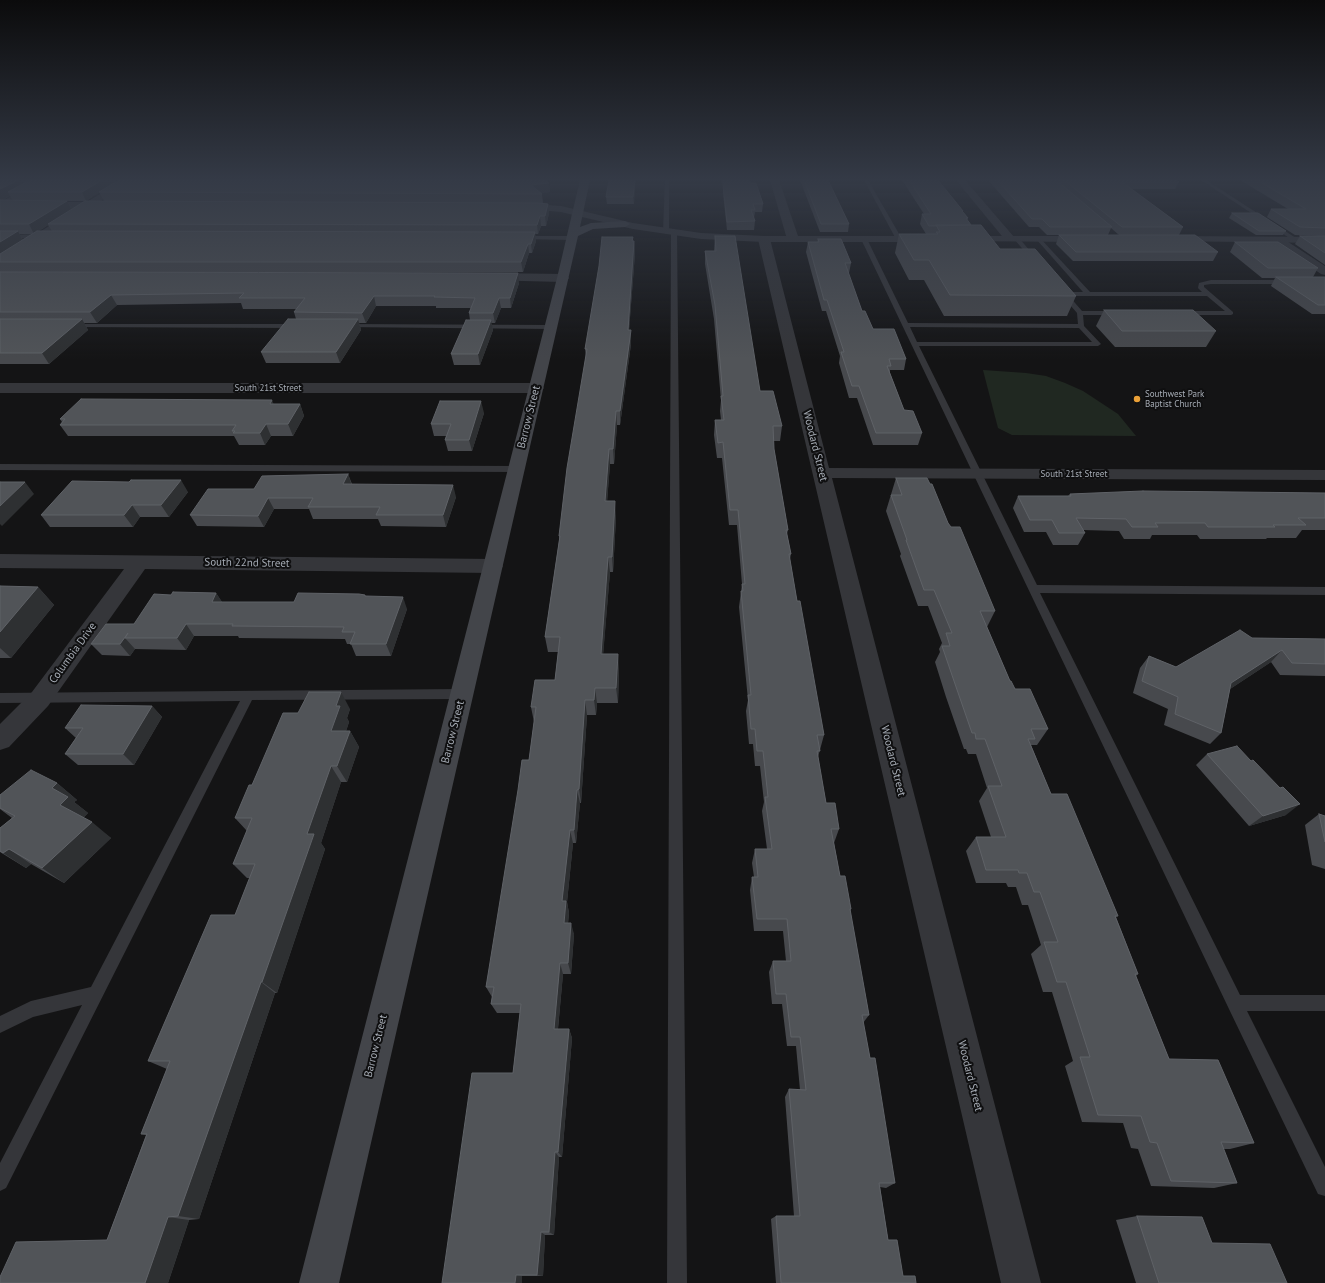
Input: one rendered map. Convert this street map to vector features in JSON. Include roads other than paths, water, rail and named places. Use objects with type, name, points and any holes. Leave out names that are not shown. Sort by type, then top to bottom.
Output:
[{"type":"main road","name":"Barrow Street","points":[[319,1283],[564,278],[571,240]]},
{"type":"street","points":[[0,262],[33,240]]},
{"type":"street","name":"Woodard Street","points":[[764,240],[1021,1283]]},
{"type":"street","points":[[1263,240],[1325,240]]},
{"type":"street","points":[[1278,240],[1325,271]]},
{"type":"street","points":[[476,278],[564,278]]},
{"type":"street","name":"South 21st Street","points":[[0,388],[536,388]]},
{"type":"street","name":"South 21st Street","points":[[822,473],[1325,475]]},
{"type":"street","name":"South 22nd Street","points":[[0,561],[493,566]]},
{"type":"street","name":"Columbia Drive","points":[[0,740],[40,699],[140,562]]},
{"type":"lane","points":[[670,240],[677,1283]]},
{"type":"lane","points":[[864,240],[1325,1187]]},
{"type":"lane","points":[[1014,240],[1040,266]]},
{"type":"lane","points":[[1040,240],[1088,294]]},
{"type":"lane","points":[[1175,313],[1231,313],[1201,288],[1201,284],[1211,282],[1291,282]]},
{"type":"lane","points":[[915,344],[1098,344],[1081,326],[1080,313],[1059,288]]},
{"type":"lane","points":[[1064,294],[1208,294]]},
{"type":"lane","points":[[1080,313],[1120,313]]},
{"type":"lane","points":[[906,325],[1081,326]]},
{"type":"lane","points":[[64,326],[304,326]]},
{"type":"lane","points":[[336,326],[551,327]]},
{"type":"lane","points":[[0,467],[517,469]]},
{"type":"lane","points":[[1033,589],[1325,591]]},
{"type":"lane","points":[[0,698],[40,699],[462,694]]},
{"type":"lane","points":[[0,1182],[248,696]]},
{"type":"lane","points":[[0,1025],[31,1009],[96,994]]},
{"type":"lane","points":[[1235,1003],[1325,1003]]},
{"type":"place","name":"Southwest Park Baptist Church","points":[[1137,399]]}]
